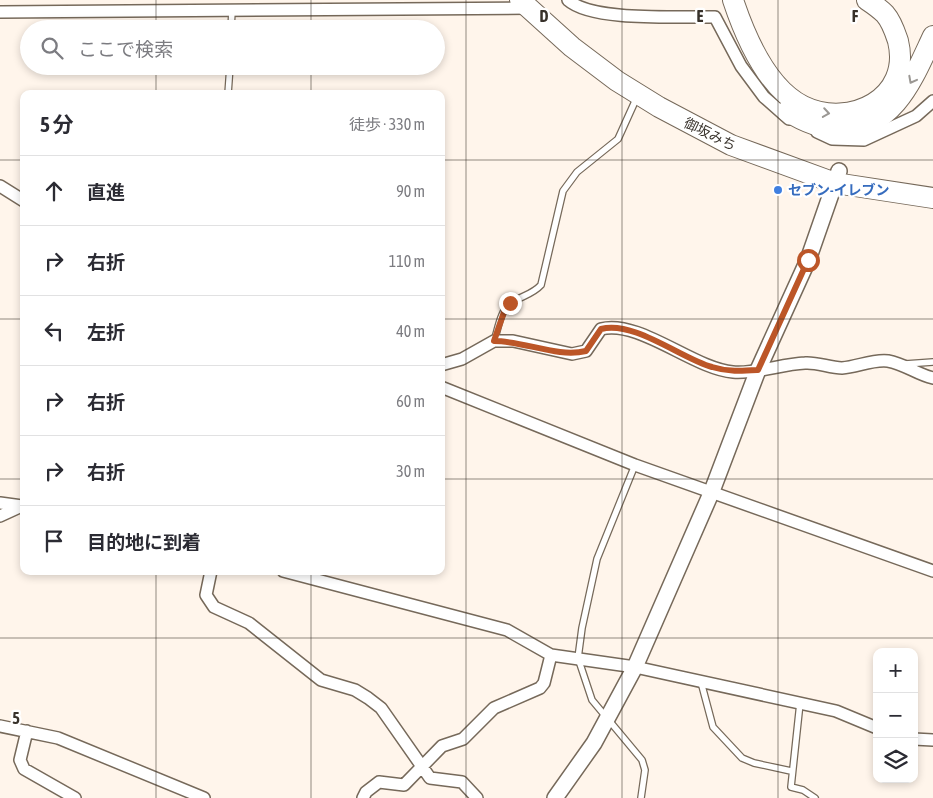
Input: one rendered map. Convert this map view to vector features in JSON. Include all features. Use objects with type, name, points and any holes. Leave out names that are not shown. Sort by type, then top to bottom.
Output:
[{"type":"highway","points":[[722,0],[740,49],[760,84],[782,107],[795,116],[828,129],[858,127],[886,114],[906,90],[933,36]]},
{"type":"highway","points":[[733,0],[743,29],[766,72],[802,105],[825,114],[843,114],[865,110],[881,99],[893,83],[898,67],[900,49],[895,29],[885,14],[867,0]]},
{"type":"highway","name":"御坂みち","points":[[529,3],[572,47],[638,94],[690,125],[731,145],[837,177],[933,198]]},
{"type":"highway","name":"御坂みち","points":[[529,3],[647,86],[694,114],[735,134],[837,177],[933,186]]},
{"type":"street","points":[[568,0],[575,6],[598,14],[715,17],[741,66],[764,97],[793,122],[832,139],[864,140],[916,116],[933,101]]},
{"type":"street","points":[[0,12],[529,3]]},
{"type":"street","points":[[555,798],[607,720],[635,667],[712,491],[758,370],[808,260],[837,177]]},
{"type":"street","points":[[0,186],[20,198]]},
{"type":"street","points":[[445,364],[462,359],[494,341],[513,341],[572,354],[586,351],[601,329],[611,326],[655,339],[710,367],[733,372],[808,363],[842,368],[885,361],[905,364],[917,374],[933,378]]},
{"type":"street","points":[[445,389],[636,464],[933,571]]},
{"type":"street","points":[[0,503],[20,506]]},
{"type":"street","points":[[0,516],[20,507]]},
{"type":"street","points":[[210,575],[206,595],[210,603],[249,623],[327,684],[355,690],[368,698],[381,708],[430,778],[462,782],[477,798]]},
{"type":"street","points":[[298,575],[507,630],[550,655],[635,667],[701,681],[836,711],[873,726]]},
{"type":"street","points":[[363,798],[366,792],[379,782],[404,786],[442,746],[463,739],[494,708],[540,688],[544,683],[550,655]]},
{"type":"street","points":[[0,726],[58,738],[204,798]]},
{"type":"street","points":[[27,731],[20,760],[24,769],[75,798]]},
{"type":"street","points":[[918,738],[933,740]]},
{"type":"lane","points":[[234,20],[239,7]]},
{"type":"lane","points":[[228,90],[229,75]]},
{"type":"lane","points":[[494,341],[505,309],[510,303],[535,292],[541,285],[563,191],[578,172],[618,139],[638,94]]},
{"type":"lane","points":[[905,364],[933,362]]},
{"type":"lane","points":[[636,464],[597,559],[582,628],[578,658],[592,700],[642,760],[645,770],[641,798]]},
{"type":"lane","points":[[701,681],[713,728],[742,758],[754,764],[791,772]]},
{"type":"lane","points":[[800,703],[791,772],[791,787],[803,790],[815,798]]},
{"type":"place","name":"セブン-イレブン","points":[[778,190]]},
{"type":"route","points":[[510,303],[505,309],[494,341],[513,341],[572,354],[586,351],[601,329],[611,326],[655,339],[710,367],[733,372],[758,370],[808,260]]}]
